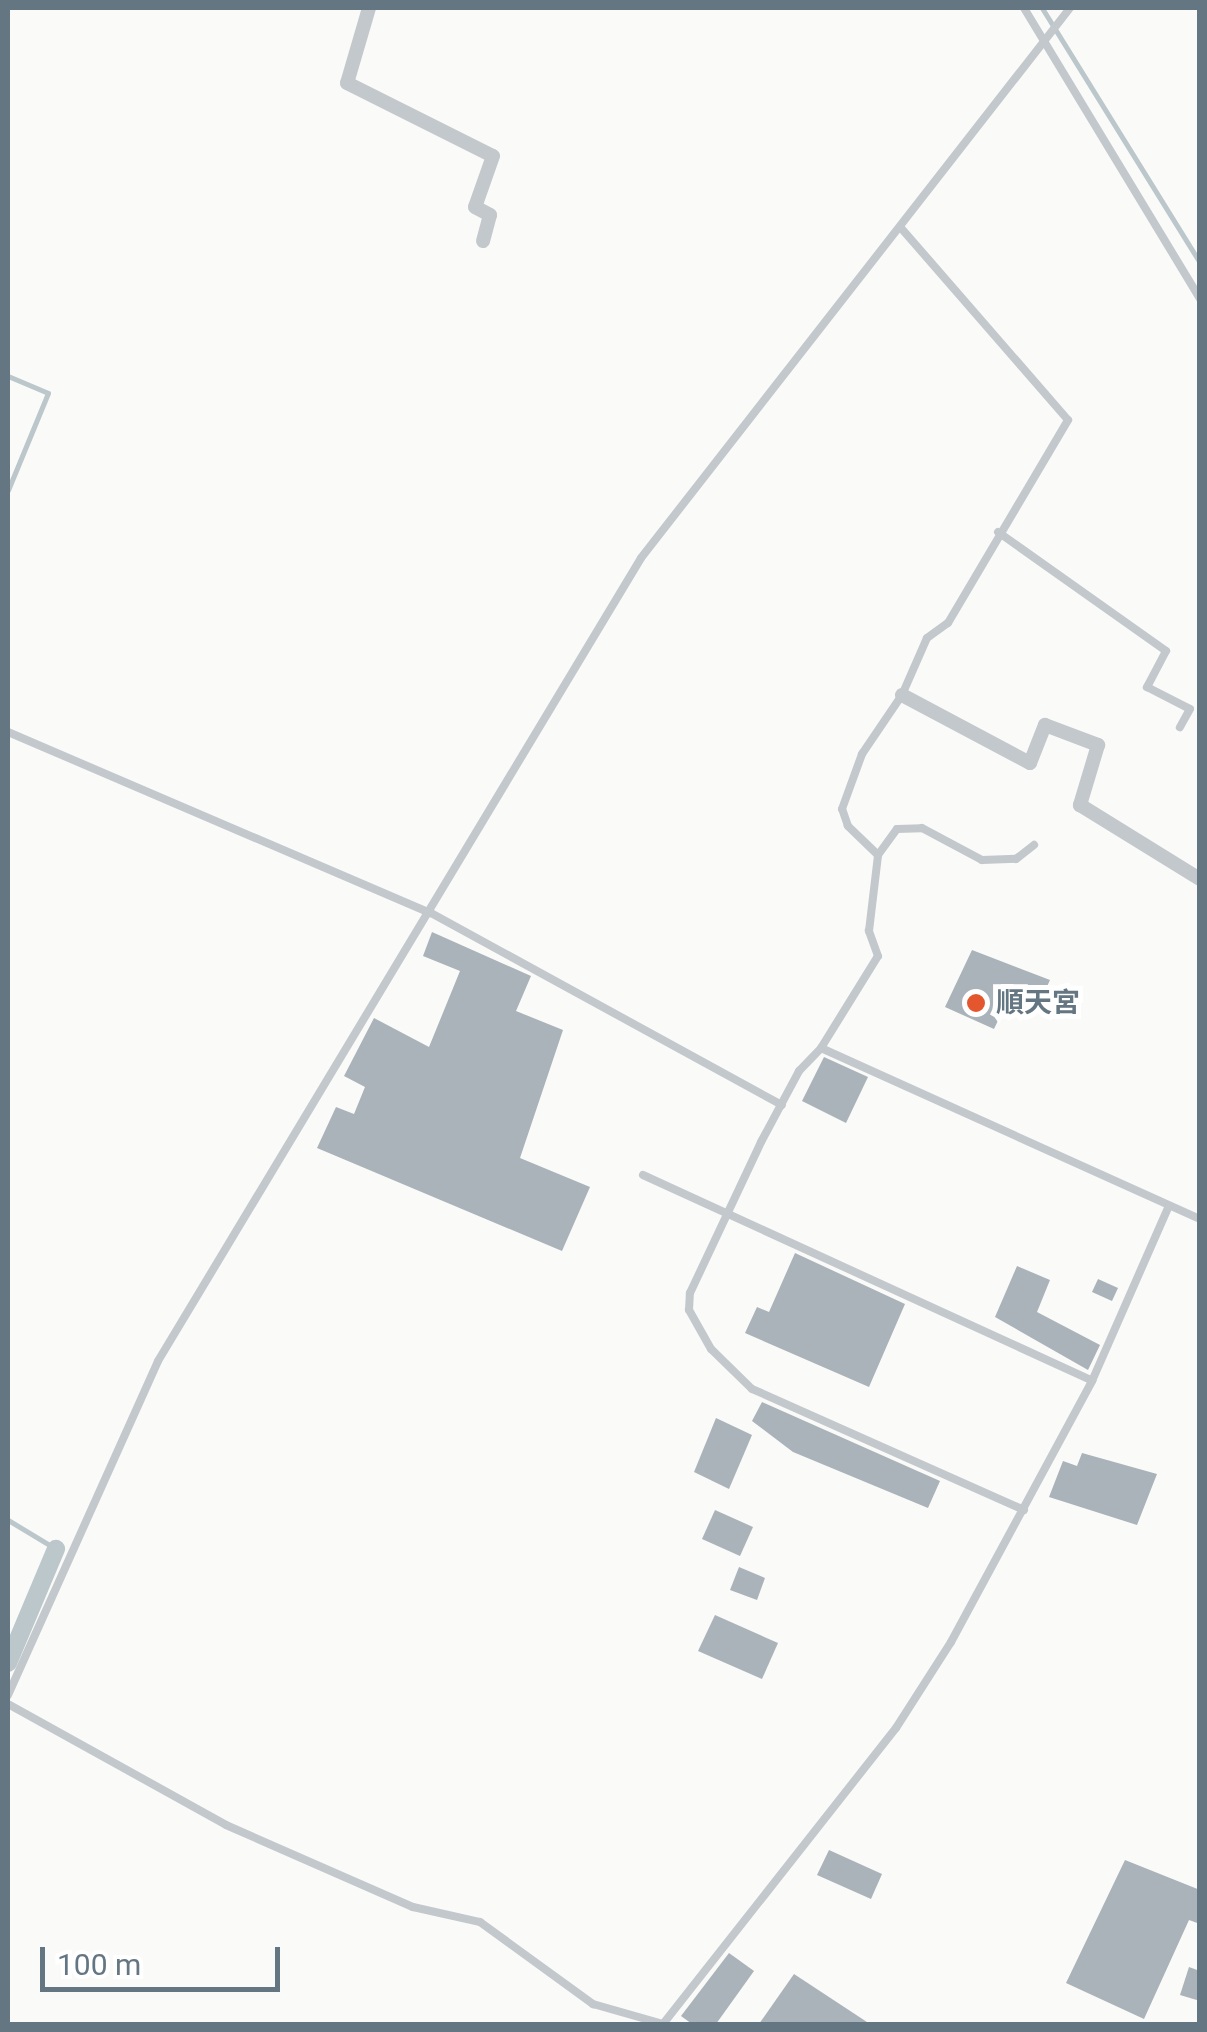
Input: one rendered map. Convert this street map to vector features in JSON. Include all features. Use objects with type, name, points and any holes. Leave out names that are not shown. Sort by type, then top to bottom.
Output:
[{"type":"street","points":[[368,8],[347,83],[492,156],[475,207],[490,215],[483,240]]},
{"type":"street","points":[[902,695],[1030,763],[1045,724],[1098,746],[1080,805],[1200,879]]},
{"type":"lane","points":[[1024,8],[1048,37],[1200,299]]},
{"type":"lane","points":[[8,1695],[158,1361],[642,558],[1070,8]]},
{"type":"lane","points":[[878,854],[848,826],[842,808],[862,754],[902,695],[927,638],[948,624],[998,532],[1068,420],[902,228]]},
{"type":"lane","points":[[998,532],[1166,652],[1146,687],[1190,709],[1180,727]]},
{"type":"lane","points":[[8,732],[431,913],[782,1104]]},
{"type":"lane","points":[[1024,1510],[732,1376],[689,1310],[690,1293],[799,1071],[822,1048],[840,1008],[878,956],[870,931],[878,854],[896,828],[922,828],[982,860],[1016,859],[1034,844]]},
{"type":"lane","points":[[822,1048],[1200,1220]]},
{"type":"lane","points":[[643,1175],[1092,1381]]},
{"type":"lane","points":[[8,1704],[226,1825],[413,1907],[480,1922],[593,2004],[664,2024],[896,1728],[1024,1510],[1092,1381],[1169,1206]]},
{"type":"building","points":[[432,932],[531,976],[516,1011],[563,1030],[520,1158],[590,1187],[562,1251],[317,1148],[336,1107],[354,1114],[365,1087],[344,1076],[374,1018],[429,1047],[460,971],[423,956]]},
{"type":"building","points":[[972,950],[1050,980],[1039,1004],[1011,993],[994,1029],[945,1007]]},
{"type":"building","points":[[824,1057],[868,1077],[846,1123],[802,1101]]},
{"type":"building","points":[[795,1253],[905,1304],[869,1387],[745,1333],[757,1307],[769,1312]]},
{"type":"building","points":[[1017,1266],[1050,1280],[1037,1312],[1100,1345],[1088,1370],[995,1317]]},
{"type":"building","points":[[1098,1279],[1118,1288],[1112,1301],[1092,1292]]},
{"type":"building","points":[[762,1402],[940,1481],[928,1508],[793,1452],[752,1421]]},
{"type":"building","points":[[716,1418],[752,1435],[729,1489],[694,1472]]},
{"type":"building","points":[[1082,1453],[1157,1474],[1137,1525],[1049,1497],[1063,1461],[1077,1466]]},
{"type":"building","points":[[715,1510],[753,1527],[740,1556],[702,1539]]},
{"type":"building","points":[[739,1567],[765,1578],[757,1600],[730,1590]]},
{"type":"building","points":[[715,1615],[778,1643],[762,1679],[698,1651]]},
{"type":"building","points":[[829,1850],[882,1874],[871,1899],[817,1875]]},
{"type":"building","points":[[1125,1860],[1200,1890],[1200,1924],[1189,1920],[1144,2019],[1066,1983]]},
{"type":"building","points":[[729,1953],[754,1971],[716,2024],[692,2024],[681,2016]]},
{"type":"building","points":[[1189,1967],[1200,1971],[1200,2001],[1180,1995]]},
{"type":"building","points":[[794,1974],[870,2024],[759,2024]]},
{"type":"waterway","points":[[1042,8],[1200,263]]},
{"type":"waterway","points":[[8,376],[48,393],[8,490]]},
{"type":"waterway","points":[[8,1520],[56,1549]]},
{"type":"waterway","points":[[8,1663],[56,1549]]},
{"type":"place","name":"順天宮","points":[[976,1003]]}]
